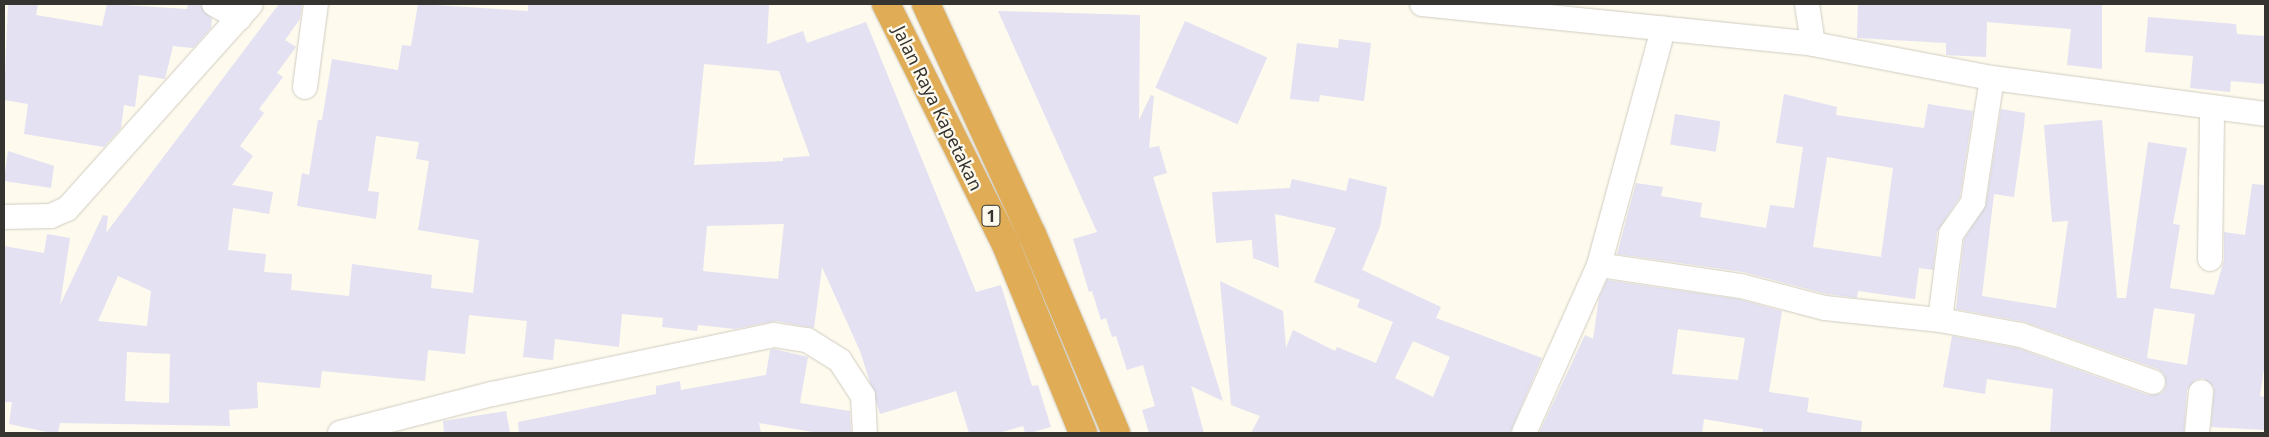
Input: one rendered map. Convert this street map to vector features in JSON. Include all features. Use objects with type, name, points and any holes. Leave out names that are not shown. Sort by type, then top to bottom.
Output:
[{"type":"highway","name":"Jalan Raya Kapetakan","points":[[886,4],[1006,245],[1083,433]]},
{"type":"highway","name":"Jalan Raya Kapetakan","points":[[926,4],[1032,234],[1116,433]]},
{"type":"street","points":[[4,217],[51,216],[67,209],[245,11],[214,4]]},
{"type":"street","points":[[305,87],[316,4]]},
{"type":"street","points":[[1422,4],[1813,44],[1992,78],[2265,114]]},
{"type":"street","points":[[1808,4],[1813,44]]},
{"type":"street","points":[[1524,433],[1599,265],[1663,29]]},
{"type":"street","points":[[1940,320],[1951,234],[1973,202],[1992,78]]},
{"type":"street","points":[[2210,259],[2212,108]]},
{"type":"street","points":[[1599,265],[1740,286],[1825,308],[1940,320],[2021,335],[2153,382]]},
{"type":"street","points":[[340,433],[492,394],[774,335],[807,340],[840,361],[863,396],[868,412],[865,433]]},
{"type":"street","points":[[2197,433],[2201,392]]},
{"type":"building","points":[[8,4],[38,4],[36,15],[102,26],[107,4],[187,9],[188,4],[200,4],[212,19],[211,28],[193,48],[173,46],[165,79],[139,75],[135,107],[124,105],[121,128],[104,147],[24,134],[28,104],[4,100]]},
{"type":"building","points":[[279,4],[302,4],[300,19],[285,40],[296,47],[277,73],[283,77],[259,109],[264,113],[240,146],[253,156],[232,185],[273,192],[269,214],[233,208],[228,250],[266,254],[264,272],[292,274],[291,290],[349,296],[352,264],[432,275],[431,288],[473,293],[479,240],[418,230],[429,161],[416,159],[419,142],[376,136],[368,191],[379,192],[376,219],[297,206],[302,173],[309,175],[318,120],[322,120],[332,59],[398,70],[402,45],[411,46],[418,4],[528,11],[528,5],[559,4],[769,4],[767,44],[803,31],[807,43],[866,22],[976,292],[1001,285],[1032,386],[1038,385],[1051,427],[1030,433],[1025,433],[1023,426],[998,433],[969,433],[956,391],[880,414],[860,351],[822,267],[814,328],[776,321],[735,329],[698,325],[697,331],[662,327],[663,318],[622,314],[619,347],[555,339],[553,360],[523,357],[527,321],[469,315],[465,354],[428,350],[425,381],[322,371],[320,388],[257,382],[258,408],[229,410],[230,426],[60,423],[58,433],[52,433],[9,424],[12,402],[4,402],[4,246],[44,253],[47,234],[70,238],[60,305],[103,215],[108,216],[106,233]],"holes":[[[704,64],[779,71],[810,156],[783,158],[783,161],[694,165]],[[784,224],[778,279],[703,271],[707,226]],[[118,276],[151,291],[147,326],[98,321]],[[127,352],[170,354],[169,403],[125,401]]]},
{"type":"building","points":[[1858,4],[2102,4],[2102,69],[2067,65],[2071,29],[1987,22],[1986,57],[1946,55],[1946,43],[1857,38]]},
{"type":"building","points":[[998,11],[1140,15],[1139,120],[1151,95],[1154,96],[1149,148],[1159,146],[1167,173],[1153,177],[1223,401],[1191,386],[1204,433],[1149,433],[1142,410],[1155,406],[1143,365],[1127,370],[1116,336],[1112,337],[1106,318],[1101,320],[1092,291],[1089,292],[1073,239],[1097,232]]},
{"type":"building","points":[[2148,17],[2236,24],[2237,34],[2265,36],[2265,84],[2231,81],[2230,92],[2190,88],[2193,56],[2145,52]]},
{"type":"building","points":[[1185,21],[1267,58],[1238,124],[1155,88]]},
{"type":"building","points":[[1339,39],[1371,43],[1364,101],[1320,95],[1319,102],[1290,99],[1297,43],[1338,48]]},
{"type":"building","points":[[1784,94],[1837,107],[1836,115],[1924,128],[1928,104],[1973,111],[1960,197],[1937,232],[1933,270],[1919,268],[1915,299],[1858,291],[1857,298],[1827,294],[1743,272],[1617,254],[1636,183],[1663,187],[1661,196],[1702,203],[1700,217],[1766,228],[1770,205],[1794,208],[1803,147],[1776,143]],"holes":[[[1827,157],[1893,168],[1881,257],[1813,247]]]},
{"type":"building","points":[[2001,109],[2025,113],[2014,197],[1994,194],[1982,296],[2056,308],[2068,221],[2052,222],[2044,125],[2102,120],[2117,298],[2126,298],[2148,142],[2187,148],[2173,224],[2180,225],[2170,288],[2214,295],[2224,260],[2224,232],[2245,235],[2252,184],[2265,185],[2265,362],[2260,396],[2265,397],[2265,430],[2211,427],[2214,387],[2203,378],[2195,380],[2187,390],[2184,433],[2050,433],[2053,389],[1987,379],[1985,394],[1943,387],[1952,336],[2017,348],[2148,395],[2162,393],[2166,386],[2164,374],[2158,369],[2025,322],[1956,309],[1964,239],[1986,204]],"holes":[[[2154,308],[2195,314],[2187,365],[2147,358]]]},
{"type":"building","points":[[1675,114],[1720,121],[1716,152],[1670,145]]},
{"type":"building","points":[[8,151],[54,166],[51,188],[4,181]]},
{"type":"building","points":[[1349,178],[1387,187],[1380,227],[1362,270],[1441,307],[1436,318],[1542,358],[1510,433],[1251,433],[1260,416],[1231,405],[1220,281],[1283,311],[1286,348],[1293,330],[1335,351],[1337,347],[1376,363],[1393,322],[1357,307],[1360,300],[1314,282],[1336,228],[1275,214],[1279,268],[1253,258],[1252,240],[1216,243],[1212,192],[1290,188],[1292,179],[1346,191]],"holes":[[[1413,341],[1450,357],[1433,397],[1395,378]]]},
{"type":"building","points":[[1607,280],[1738,299],[1782,311],[1769,392],[1809,398],[1807,412],[1862,421],[1861,433],[1763,433],[1763,429],[1704,419],[1702,433],[1539,433],[1585,335],[1593,339],[1599,298]],"holes":[[[1678,329],[1745,338],[1738,380],[1672,374]]]},
{"type":"building","points":[[774,349],[808,357],[800,403],[850,411],[851,433],[819,433],[759,423],[761,433],[519,433],[518,422],[656,394],[656,386],[680,381],[681,390],[766,375],[770,350]]},
{"type":"building","points":[[506,411],[510,433],[444,433],[443,421]]}]
